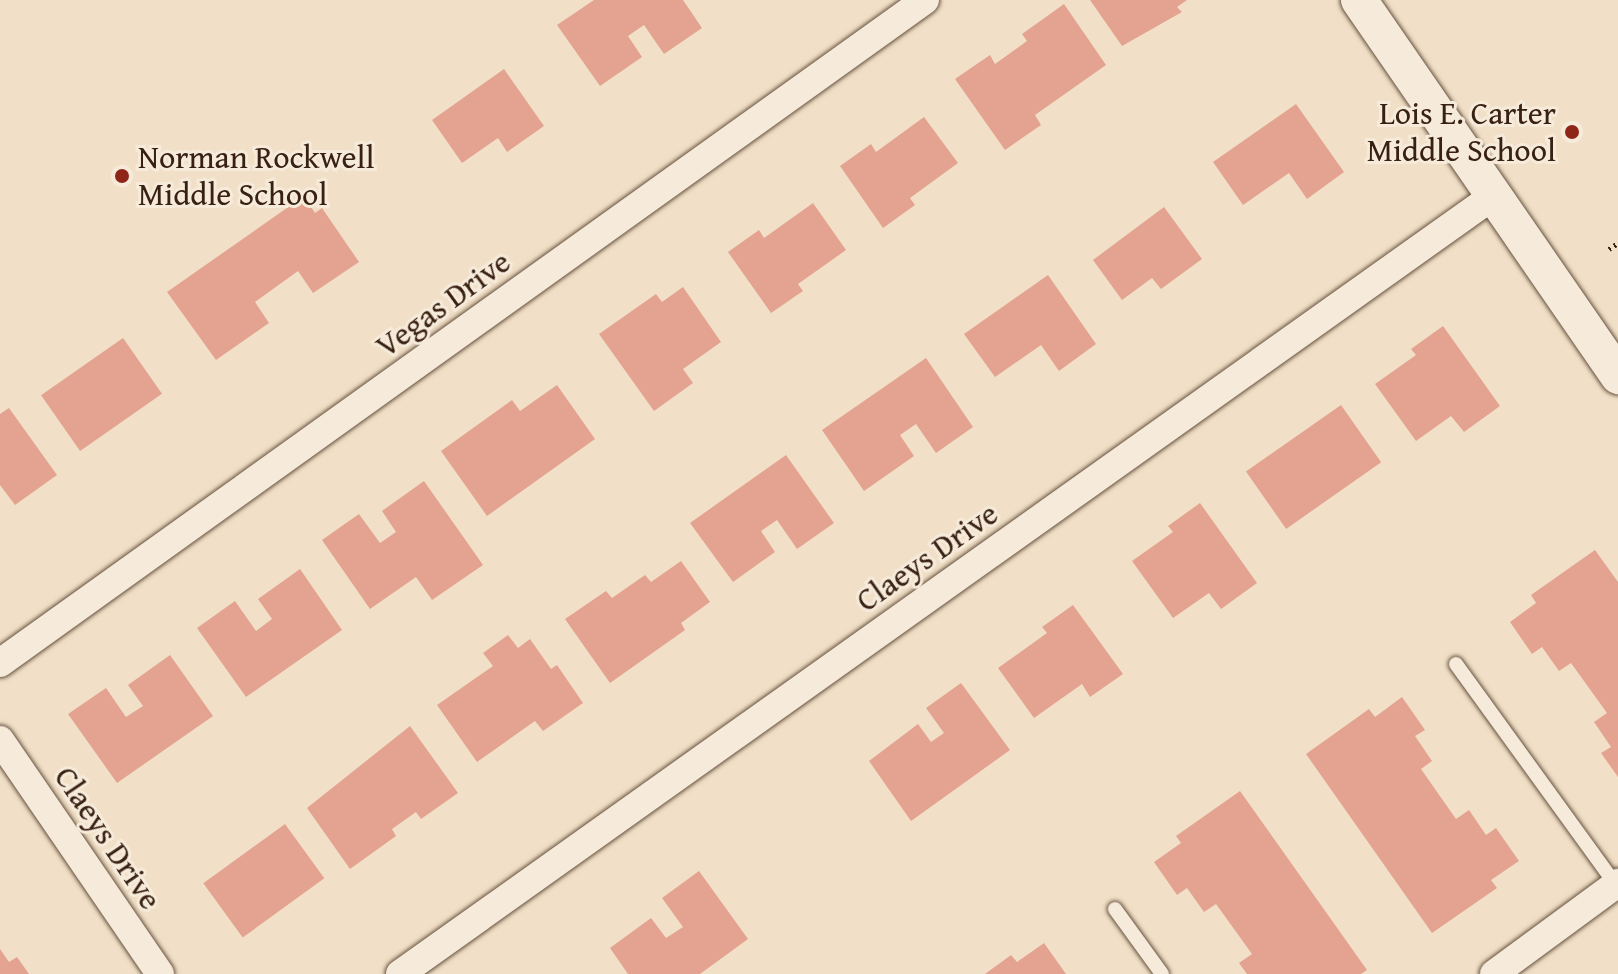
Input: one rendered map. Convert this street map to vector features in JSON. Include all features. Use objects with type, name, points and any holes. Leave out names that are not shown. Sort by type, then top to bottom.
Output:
[{"type":"street","name":"Vegas Drive","points":[[0,663],[925,0]]},
{"type":"street","points":[[1359,0],[1618,376]]},
{"type":"street","name":"Claeys Drive","points":[[400,974],[1493,196]]},
{"type":"street","name":"Claeys Drive","points":[[0,740],[160,974]]},
{"type":"street","points":[[1494,974],[1617,885]]},
{"type":"lane","points":[[1456,664],[1617,885]]},
{"type":"lane","points":[[1115,909],[1162,974]]},
{"type":"path","points":[[1609,249],[1618,243]]},
{"type":"building","points":[[594,0],[683,0],[702,28],[664,54],[644,25],[628,36],[642,57],[600,86],[557,25]]},
{"type":"building","points":[[1090,0],[1187,0],[1177,7],[1182,12],[1122,46]]},
{"type":"building","points":[[1064,4],[1106,65],[1035,115],[1041,125],[1005,150],[955,79],[990,55],[995,64],[1027,41],[1022,34]]},
{"type":"building","points":[[504,69],[544,126],[507,152],[498,138],[462,163],[432,120]]},
{"type":"building","points":[[1296,104],[1344,172],[1307,199],[1289,173],[1243,205],[1213,162]]},
{"type":"building","points":[[924,117],[958,163],[910,198],[915,205],[883,228],[840,166],[871,144],[876,152]]},
{"type":"building","points":[[304,196],[315,213],[322,208],[359,262],[313,293],[298,271],[255,302],[269,323],[216,360],[167,292]]},
{"type":"building","points":[[813,203],[846,250],[798,284],[803,291],[771,313],[728,252],[759,230],[764,238]]},
{"type":"building","points":[[1164,207],[1202,259],[1161,289],[1152,278],[1122,300],[1093,260]]},
{"type":"building","points":[[1048,275],[1096,344],[1059,371],[1041,345],[995,377],[964,334]]},
{"type":"building","points":[[683,287],[721,342],[683,369],[693,383],[654,411],[599,334],[656,294],[662,302]]},
{"type":"building","points":[[1443,326],[1500,406],[1464,432],[1451,416],[1416,441],[1375,384],[1416,355],[1411,349]]},
{"type":"building","points":[[123,338],[162,394],[80,451],[41,395]]},
{"type":"building","points":[[926,358],[973,427],[936,453],[916,424],[900,435],[914,456],[864,491],[822,430]]},
{"type":"building","points":[[557,385],[595,439],[487,516],[441,451],[512,400],[520,411]]},
{"type":"building","points":[[1341,405],[1381,462],[1286,529],[1246,472]]},
{"type":"building","points":[[9,408],[57,475],[15,505],[0,485],[0,414]]},
{"type":"building","points":[[786,455],[834,523],[797,549],[777,520],[761,531],[775,552],[733,582],[690,523]]},
{"type":"building","points":[[424,481],[483,565],[432,600],[416,577],[370,609],[322,540],[359,514],[380,543],[396,532],[382,511]]},
{"type":"building","points":[[1200,503],[1257,583],[1221,609],[1209,593],[1173,618],[1132,561],[1173,532],[1168,526]]},
{"type":"building","points":[[1595,550],[1618,582],[1618,777],[1601,753],[1611,747],[1594,722],[1607,713],[1571,663],[1559,671],[1542,647],[1532,654],[1510,622],[1536,603],[1531,595]]},
{"type":"building","points":[[681,561],[710,602],[681,623],[685,630],[610,683],[565,619],[606,591],[612,598],[645,575],[651,582]]},
{"type":"building","points":[[300,569],[342,630],[246,697],[197,628],[235,601],[256,631],[272,619],[258,599]]},
{"type":"building","points":[[1073,605],[1123,674],[1090,697],[1082,684],[1034,718],[998,668],[1047,633],[1042,627]]},
{"type":"building","points":[[508,635],[518,648],[530,639],[551,669],[557,665],[583,703],[543,731],[535,721],[477,762],[437,705],[493,666],[483,653]]},
{"type":"building","points":[[170,655],[213,716],[117,783],[68,714],[106,688],[126,717],[143,706],[128,685]]},
{"type":"building","points":[[961,683],[1010,750],[911,821],[869,761],[918,724],[931,742],[944,733],[926,708]]},
{"type":"building","points":[[1402,697],[1425,730],[1415,736],[1432,761],[1421,769],[1456,819],[1469,810],[1486,835],[1496,828],[1519,861],[1491,880],[1497,888],[1432,933],[1306,754],[1369,709],[1375,717]]},
{"type":"building","points":[[410,726],[458,793],[421,819],[416,812],[392,829],[396,836],[350,869],[307,808]]},
{"type":"building","points":[[1240,791],[1367,970],[1361,974],[1247,974],[1239,963],[1252,954],[1216,904],[1204,912],[1187,888],[1177,895],[1154,862],[1181,843],[1176,836]]},
{"type":"building","points":[[285,824],[324,878],[243,938],[203,883]]},
{"type":"building","points":[[699,871],[748,939],[700,974],[628,974],[610,948],[651,918],[666,938],[683,927],[662,898]]},
{"type":"building","points":[[1044,943],[1066,974],[985,974],[1011,955],[1017,962]]},
{"type":"building","points":[[0,949],[9,962],[17,957],[29,974],[0,974]]},
{"type":"place","name":"Lois E. Carter Middle School","points":[[1572,132]]},
{"type":"place","name":"Norman Rockwell Middle School","points":[[122,176]]}]
